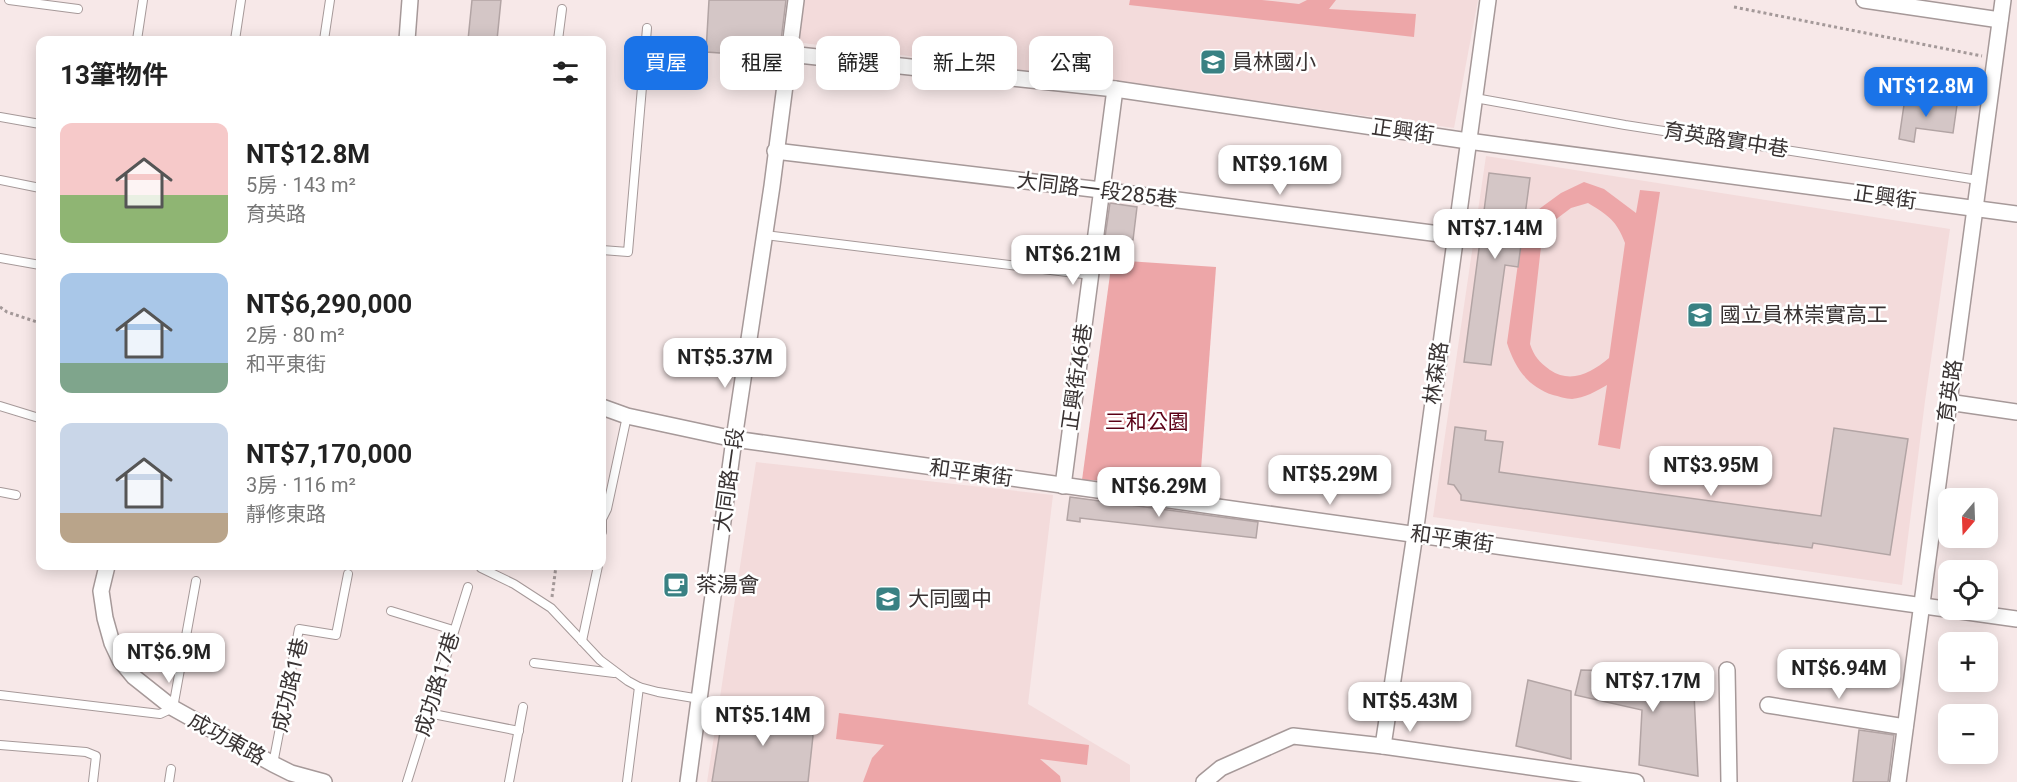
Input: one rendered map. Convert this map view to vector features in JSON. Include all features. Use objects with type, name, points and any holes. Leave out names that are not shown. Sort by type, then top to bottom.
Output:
[{"type":"street","points":[[407,36],[410,0]]},
{"type":"street","name":"大同路一段","points":[[791,36],[796,0]]},
{"type":"street","name":"林森路","points":[[1383,746],[1415,534],[1488,0]]},
{"type":"street","points":[[1864,0],[2000,20]]},
{"type":"street","name":"育英路","points":[[1898,782],[2003,0]]},
{"type":"street","name":"正興街","points":[[804,56],[1115,89],[1468,141],[2017,214]]},
{"type":"street","name":"正興街46巷","points":[[1063,486],[1115,89]]},
{"type":"street","name":"大同路一段","points":[[688,782],[784,90]]},
{"type":"street","name":"大同路一段285巷","points":[[776,151],[1101,189],[1455,236]]},
{"type":"street","points":[[1948,402],[2017,412]]},
{"type":"street","name":"和平東街","points":[[606,408],[627,416],[734,439],[2017,619]]},
{"type":"street","name":"成功東路","points":[[106,570],[101,591],[112,643],[120,660],[134,677],[173,708],[273,764],[290,777],[324,782]]},
{"type":"street","points":[[1726,670],[1729,782]]},
{"type":"street","points":[[1768,705],[1905,727]]},
{"type":"street","points":[[1204,782],[1221,768],[1293,736],[1383,746],[1636,782]]},
{"type":"lane","points":[[9,0],[78,9]]},
{"type":"lane","points":[[138,36],[143,0]]},
{"type":"lane","points":[[236,36],[241,0]]},
{"type":"lane","points":[[325,36],[330,0]]},
{"type":"lane","points":[[559,36],[562,9]]},
{"type":"lane","points":[[606,250],[628,252],[647,28]]},
{"type":"lane","name":"育英路實中巷","points":[[1474,98],[1978,180]]},
{"type":"lane","points":[[0,117],[36,123]]},
{"type":"lane","points":[[0,180],[36,187]]},
{"type":"lane","points":[[765,235],[1091,275]]},
{"type":"lane","points":[[0,258],[36,265]]},
{"type":"lane","points":[[0,406],[36,417]]},
{"type":"lane","points":[[606,511],[627,416]]},
{"type":"lane","points":[[0,492],[16,495]]},
{"type":"lane","points":[[485,570],[514,584],[550,608],[616,673],[639,687],[700,699]]},
{"type":"lane","points":[[582,641],[597,570]]},
{"type":"lane","name":"成功路1巷","points":[[273,764],[299,629],[336,635],[348,574]]},
{"type":"lane","points":[[0,695],[160,714],[173,708],[196,581]]},
{"type":"lane","name":"成功路17巷","points":[[407,782],[468,587]]},
{"type":"lane","points":[[391,611],[453,630]]},
{"type":"lane","points":[[534,663],[616,673]]},
{"type":"lane","points":[[627,782],[639,687]]},
{"type":"lane","points":[[509,782],[523,706]]},
{"type":"lane","points":[[428,713],[519,731]]},
{"type":"lane","points":[[0,745],[86,752],[96,756],[93,782]]},
{"type":"lane","points":[[169,782],[171,769]]},
{"type":"path","points":[[1734,7],[1995,58]]},
{"type":"path","points":[[0,308],[36,322]]},
{"type":"path","points":[[550,608],[555,570]]},
{"type":"shaded area","name":"員林國小","points":[[800,0],[1478,0],[1454,128],[1113,81],[1113,36],[1029,36],[1029,71],[1017,69],[1017,36],[912,36],[912,56],[900,55],[900,36],[816,36],[816,45],[804,43],[804,36],[796,36]]},
{"type":"shaded area","name":"國立員林崇實高工","points":[[1486,156],[1950,229],[1902,585],[1433,517]]},
{"type":"shaded area","name":"大同國中","points":[[756,462],[1053,495],[1028,704],[1130,765],[1130,782],[707,782]]},
{"type":"green space","points":[[1130,0],[1262,0],[1299,4],[1307,0],[1336,0],[1329,9],[1416,14],[1414,37],[1129,5]]},
{"type":"green space","points":[[1584,182],[1604,189],[1636,213],[1640,190],[1660,192],[1620,449],[1598,445],[1607,385],[1586,396],[1572,399],[1553,395],[1536,387],[1523,375],[1507,343],[1524,220],[1561,193]],"holes":[[[1588,203],[1615,224],[1625,243],[1609,358],[1581,375],[1566,376],[1550,370],[1543,364],[1535,355],[1530,344],[1543,229],[1571,208]]]},
{"type":"green space","name":"三和公園","points":[[1112,260],[1216,267],[1200,483],[1082,480]]},
{"type":"green space","points":[[839,713],[1089,745],[1087,765],[1040,759],[1060,776],[1061,782],[863,782],[872,758],[884,745],[836,739]]},
{"type":"building","points":[[472,0],[501,0],[497,36],[468,36]]},
{"type":"building","points":[[709,0],[786,0],[782,36],[720,36],[720,53],[708,52]]},
{"type":"building","points":[[1905,98],[1957,105],[1953,133],[1916,128],[1914,142],[1899,139]]},
{"type":"building","points":[[1489,173],[1530,178],[1518,267],[1505,265],[1491,365],[1464,362]]},
{"type":"building","points":[[1110,203],[1137,207],[1133,240],[1105,237]]},
{"type":"building","points":[[1455,427],[1486,431],[1485,440],[1503,442],[1499,472],[1821,516],[1834,428],[1908,439],[1890,555],[1813,543],[1812,548],[1461,500],[1461,495],[1454,485],[1448,484]]},
{"type":"building","points":[[1070,497],[1258,522],[1256,538],[1080,518],[1080,522],[1067,520]]},
{"type":"building","points":[[1581,670],[1693,673],[1698,776],[1639,765],[1642,710],[1575,695]]},
{"type":"building","points":[[1528,680],[1571,691],[1571,759],[1516,746]]},
{"type":"building","points":[[739,702],[750,714],[765,709],[789,712],[795,717],[801,715],[811,717],[812,725],[809,729],[813,736],[808,782],[712,782],[723,713],[732,713]]},
{"type":"building","points":[[1859,730],[1894,735],[1888,782],[1853,782]]},
{"type":"place","name":"員林國小","points":[[1213,62]]},
{"type":"place","name":"國立員林崇實高工","points":[[1700,315]]},
{"type":"place","name":"茶湯會","points":[[676,585]]},
{"type":"place","name":"大同國中","points":[[888,599]]}]
